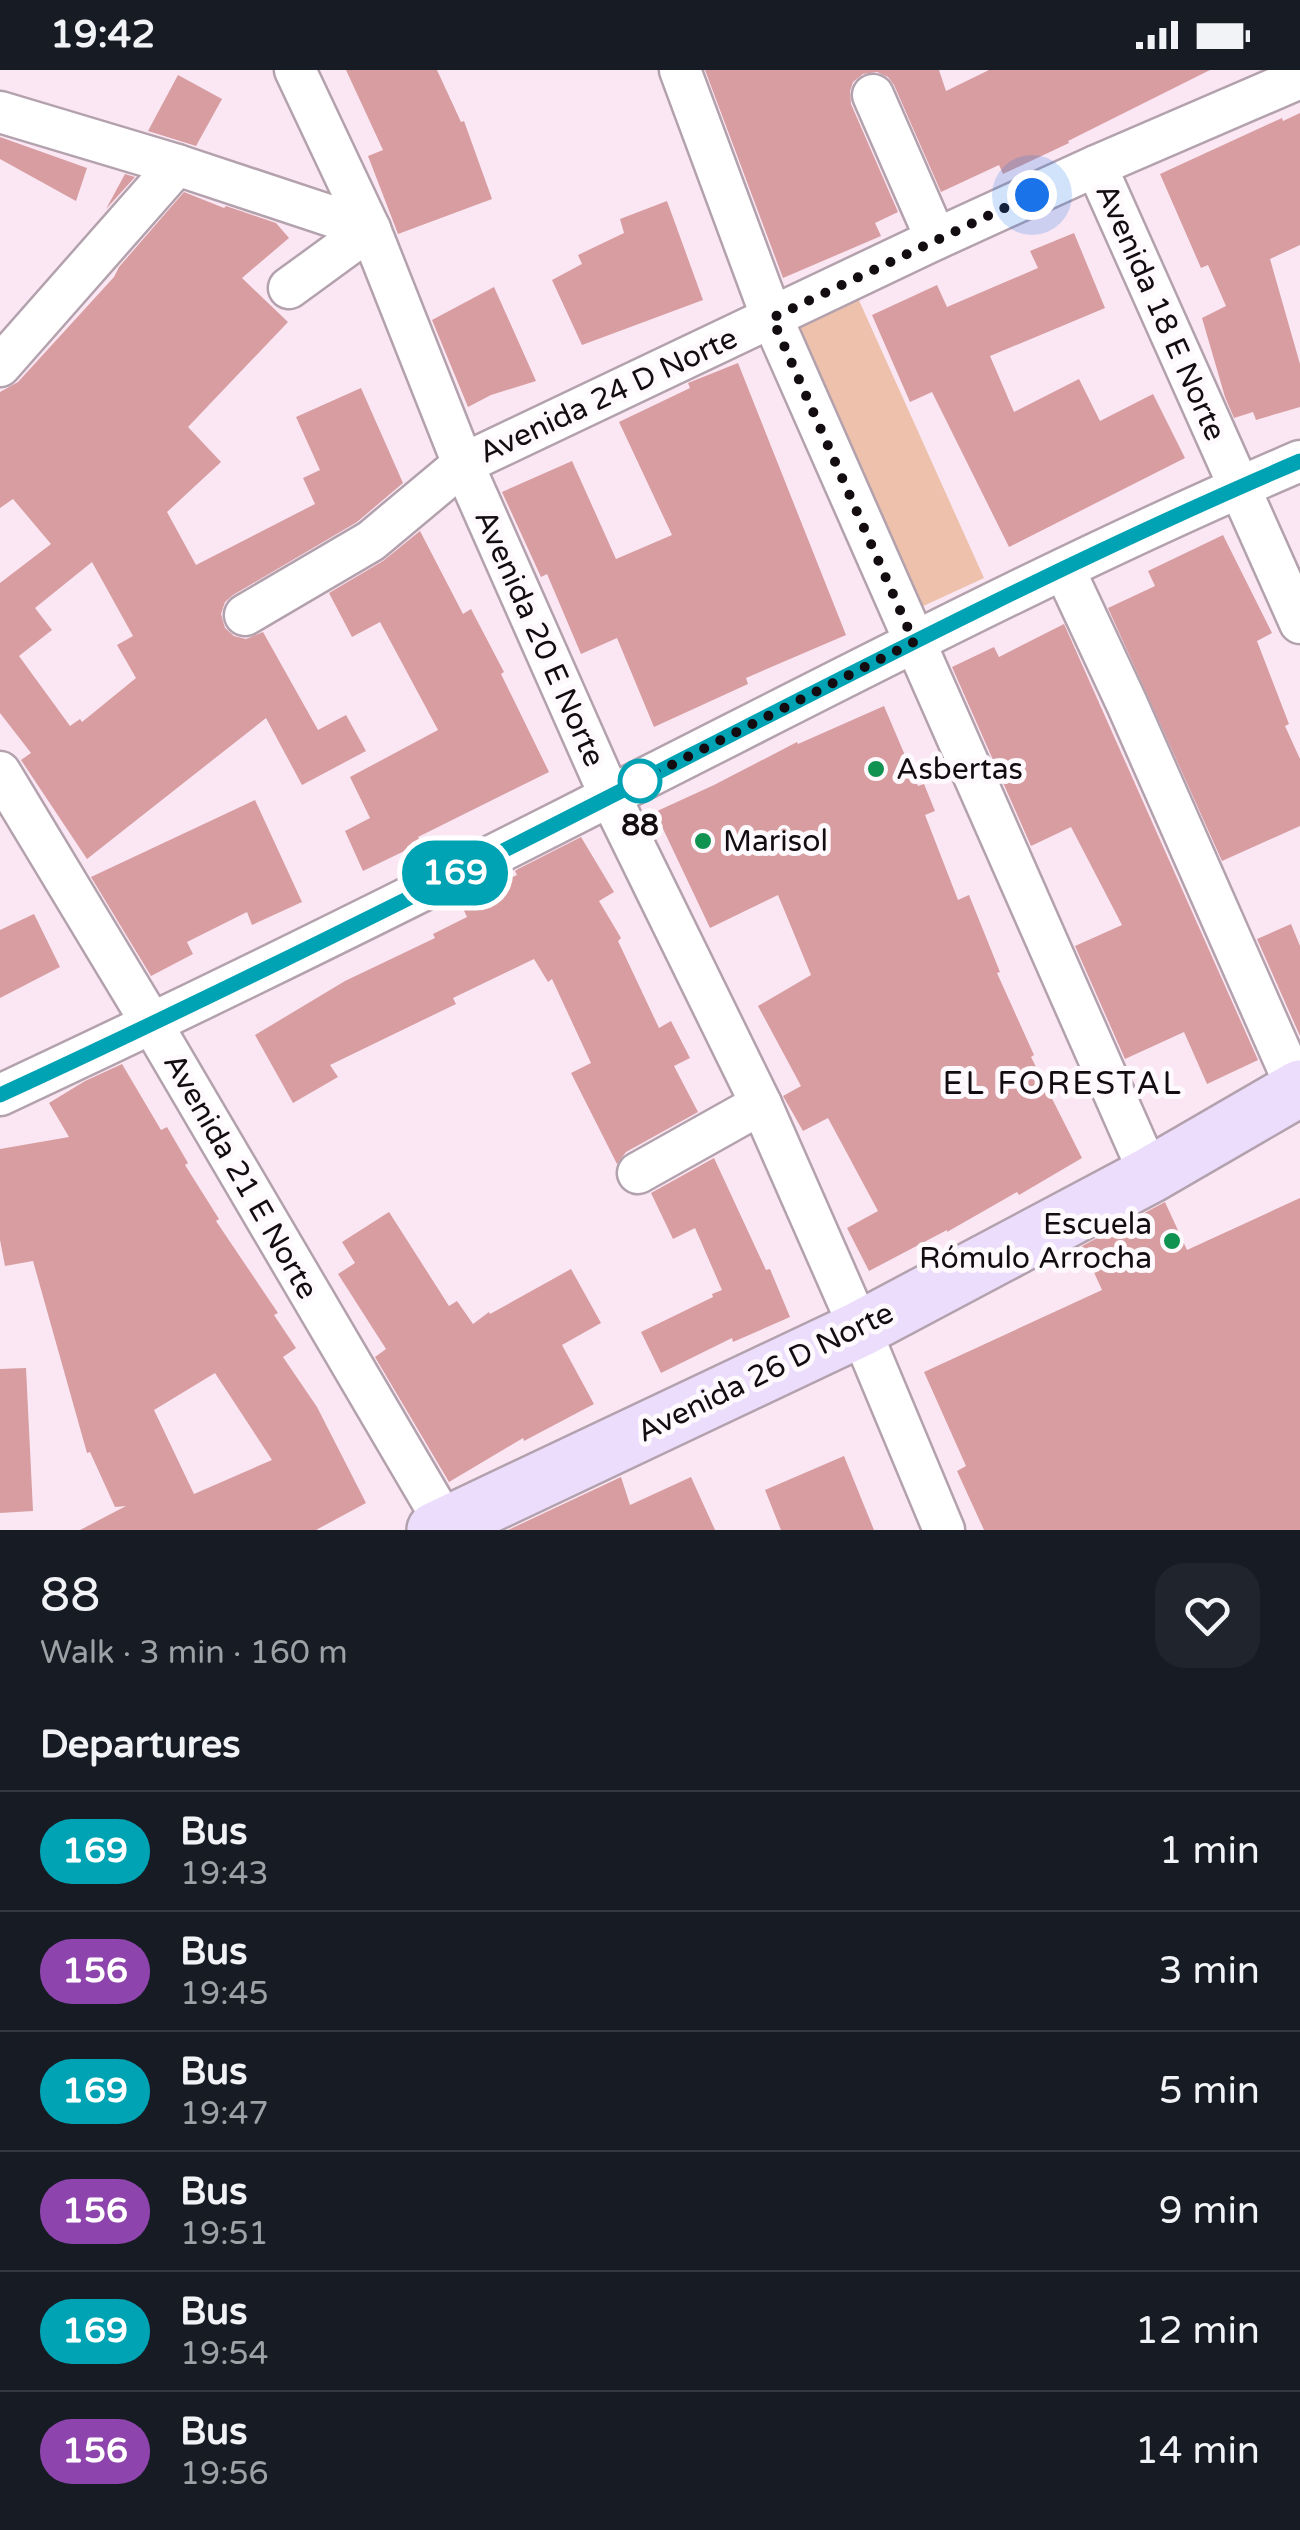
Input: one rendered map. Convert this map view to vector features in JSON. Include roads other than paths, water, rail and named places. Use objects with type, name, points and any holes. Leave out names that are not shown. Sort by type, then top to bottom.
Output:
[{"type":"street","name":"Avenida 20 E Norte","points":[[295,70],[370,229],[463,464],[610,796],[761,1104],[944,1530]]},
{"type":"street","points":[[680,70],[772,318],[1150,1175]]},
{"type":"street","name":"Avenida 24 D Norte","points":[[245,615],[371,541],[463,464],[1096,166],[1300,78]]},
{"type":"street","points":[[874,95],[936,240]]},
{"type":"street","points":[[0,112],[370,229]]},
{"type":"street","points":[[0,366],[177,165]]},
{"type":"street","name":"Avenida 18 E Norte","points":[[1096,166],[1300,622]]},
{"type":"street","points":[[288,288],[370,229]]},
{"type":"street","points":[[0,1095],[152,1024],[914,642],[1300,461]]},
{"type":"street","points":[[1064,570],[1298,1089]]},
{"type":"street","name":"Avenida 21 E Norte","points":[[0,772],[152,1024],[443,1528]]},
{"type":"street","name":"Avenida 26 D Norte","points":[[443,1528],[860,1329],[1150,1175],[1298,1089]]},
{"type":"street","points":[[638,1172],[761,1104]]},
{"type":"place","name":"Asbertas","points":[[876,769]]},
{"type":"place","name":"88","points":[[640,781]]},
{"type":"place","name":"Marisol","points":[[703,841]]},
{"type":"place","name":"Escuela Rómulo Arrocha","points":[[1172,1241]]},
{"type":"district","name":"EL FORESTAL","points":[[1063,1083]]}]
